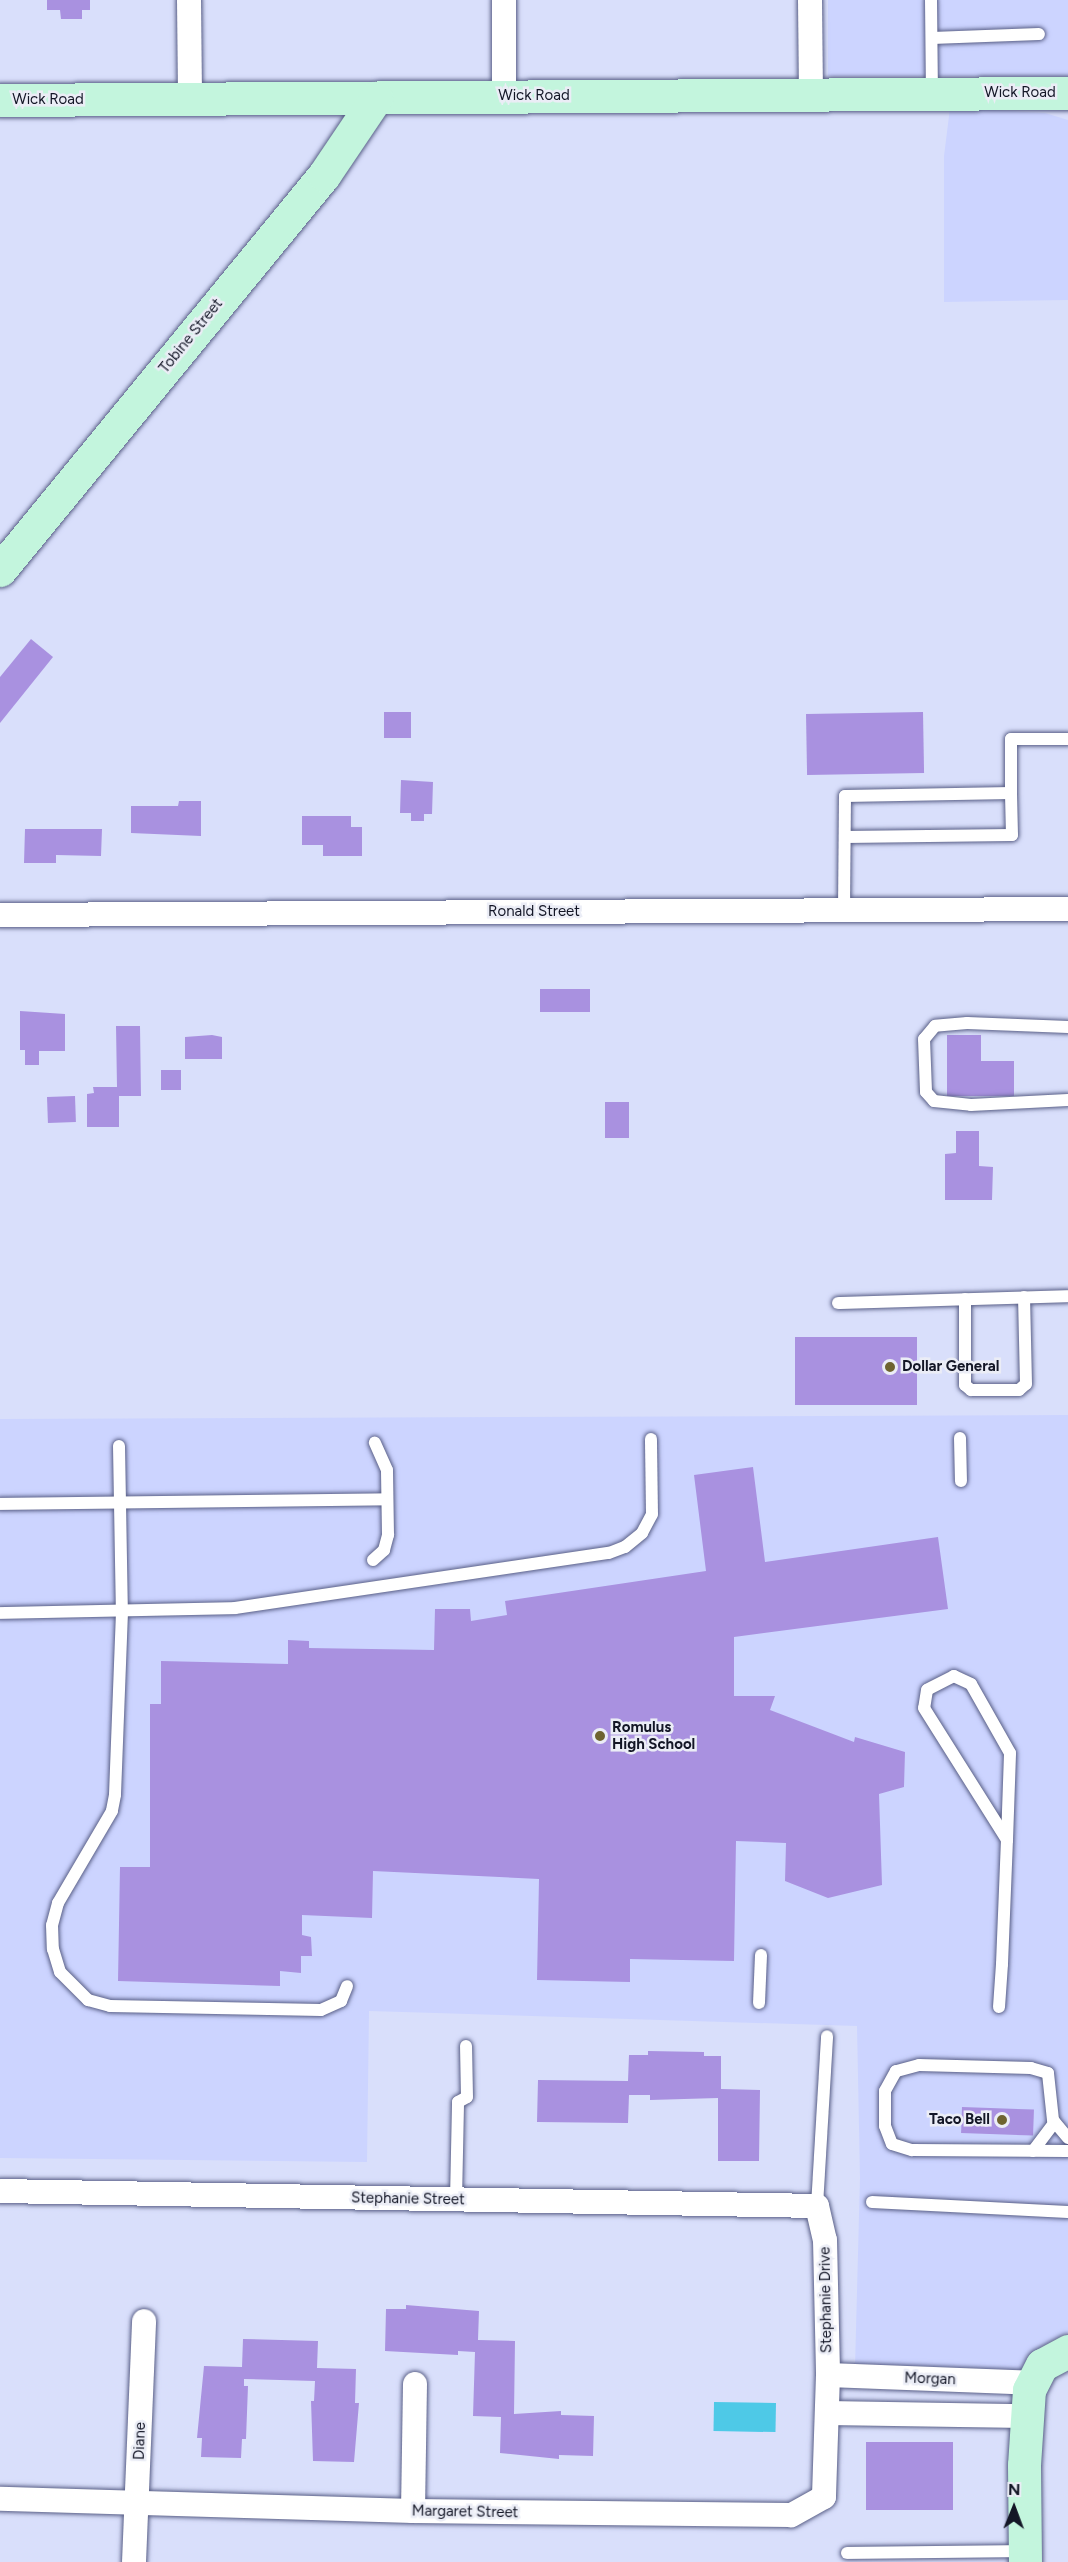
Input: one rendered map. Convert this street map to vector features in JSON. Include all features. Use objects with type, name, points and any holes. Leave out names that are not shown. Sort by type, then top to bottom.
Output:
[{"type":"street","points":[[189,0],[190,100]]},
{"type":"street","points":[[504,0],[504,97]]},
{"type":"street","points":[[810,0],[811,94]]},
{"type":"street","name":"Wick Road","points":[[0,100],[1068,93]]},
{"type":"street","name":"Tobine Street","points":[[0,570],[324,175],[376,98]]},
{"type":"street","name":"Ronald Street","points":[[0,915],[1068,909]]},
{"type":"street","name":"Stephanie Street","points":[[0,2191],[817,2206]]},
{"type":"street","name":"Stephanie Drive","points":[[817,2206],[825,2240],[827,2395]]},
{"type":"street","name":"Diane","points":[[134,2562],[144,2321]]},
{"type":"street","points":[[1025,2557],[1026,2416],[1032,2382],[1042,2365],[1068,2351]]},
{"type":"street","name":"Morgan","points":[[827,2395],[1032,2382]]},
{"type":"street","points":[[413,2511],[415,2384]]},
{"type":"street","points":[[827,2395],[1026,2416]]},
{"type":"street","name":"Margaret Street","points":[[0,2499],[136,2501],[413,2511],[791,2516],[824,2497],[827,2395]]},
{"type":"lane","points":[[931,0],[932,94]]},
{"type":"lane","points":[[932,38],[1039,34]]},
{"type":"lane","points":[[845,837],[1012,835],[1011,739],[1068,739]]},
{"type":"lane","points":[[844,910],[845,796],[1011,794]]},
{"type":"lane","points":[[1068,1028],[966,1023],[935,1026],[924,1040],[926,1092],[934,1101],[971,1105],[1068,1100]]},
{"type":"lane","points":[[838,1303],[1068,1296]]},
{"type":"lane","points":[[965,1299],[965,1384],[971,1390],[1019,1390],[1026,1384],[1024,1297]]},
{"type":"lane","points":[[960,1438],[961,1481]]},
{"type":"lane","points":[[0,1613],[235,1608],[609,1553],[626,1547],[642,1533],[652,1515],[651,1439]]},
{"type":"lane","points":[[373,1560],[384,1550],[388,1535],[387,1470],[375,1443]]},
{"type":"lane","points":[[119,1446],[122,1612],[112,1812],[58,1903],[52,1925],[53,1949],[60,1972],[88,2000],[110,2007],[321,2010],[341,2001],[347,1986]]},
{"type":"lane","points":[[0,1504],[387,1499]]},
{"type":"lane","points":[[999,2007],[1007,1840],[1010,1753],[971,1684],[954,1676],[927,1690],[924,1708],[1007,1840]]},
{"type":"lane","points":[[759,2003],[761,1955]]},
{"type":"lane","points":[[817,2206],[827,2036]]},
{"type":"lane","points":[[456,2200],[459,2102],[467,2097],[466,2046]]},
{"type":"lane","points":[[1068,2138],[1054,2122],[1048,2073],[1031,2068],[919,2065],[896,2071],[885,2091],[885,2126],[892,2144],[912,2150],[1068,2151]]},
{"type":"lane","points":[[1033,2151],[1054,2122]]},
{"type":"lane","points":[[872,2202],[1068,2212]]},
{"type":"lane","points":[[847,2553],[1025,2557]]},
{"type":"shaded area","points":[[828,0],[1068,0],[1068,76],[828,76]]},
{"type":"shaded area","points":[[950,108],[1045,113],[1068,120],[1068,300],[944,302],[944,156]]},
{"type":"shaded area","name":"Romulus High School","points":[[1068,1415],[1068,2332],[1042,2346],[1023,2370],[855,2367],[860,2178],[857,2026],[369,2011],[367,2162],[0,2158],[0,1419]]},
{"type":"shaded area","points":[[714,2402],[776,2403],[775,2432],[713,2431]]},
{"type":"building","points":[[47,0],[90,0],[90,10],[82,10],[82,19],[61,19],[60,10],[47,10]]},
{"type":"building","points":[[31,639],[53,657],[0,723],[0,677]]},
{"type":"building","points":[[384,712],[411,712],[411,738],[384,738]]},
{"type":"building","points":[[923,712],[924,773],[807,775],[806,714]]},
{"type":"building","points":[[401,780],[433,782],[432,814],[424,814],[424,821],[411,821],[411,813],[400,813]]},
{"type":"building","points":[[179,801],[201,801],[201,836],[131,833],[131,806],[178,806]]},
{"type":"building","points":[[302,816],[351,816],[351,827],[362,827],[362,856],[323,856],[323,845],[302,845]]},
{"type":"building","points":[[25,829],[102,829],[101,856],[56,855],[56,863],[24,863]]},
{"type":"building","points":[[540,989],[590,989],[590,1012],[540,1012]]},
{"type":"building","points":[[20,1011],[65,1014],[65,1051],[39,1051],[39,1065],[25,1065],[25,1050],[20,1050]]},
{"type":"building","points":[[116,1026],[140,1026],[141,1096],[119,1096],[119,1127],[87,1127],[87,1094],[94,1093],[93,1087],[117,1087]]},
{"type":"building","points":[[212,1035],[222,1037],[222,1059],[185,1059],[185,1037]]},
{"type":"building","points":[[947,1035],[981,1035],[981,1061],[1014,1061],[1014,1096],[947,1096]]},
{"type":"building","points":[[161,1070],[181,1070],[181,1090],[161,1090]]},
{"type":"building","points":[[75,1096],[76,1122],[48,1123],[47,1097]]},
{"type":"building","points":[[605,1102],[629,1102],[629,1138],[605,1138]]},
{"type":"building","points":[[956,1131],[979,1131],[979,1166],[993,1167],[992,1200],[945,1200],[945,1154],[956,1153]]},
{"type":"building","points":[[795,1337],[917,1337],[917,1405],[795,1405]]},
{"type":"building","points":[[753,1467],[765,1562],[938,1537],[948,1609],[734,1637],[734,1696],[775,1696],[770,1710],[854,1742],[855,1737],[905,1752],[904,1787],[879,1794],[882,1885],[828,1898],[785,1881],[786,1843],[736,1841],[734,1961],[630,1959],[630,1982],[537,1980],[539,1879],[373,1871],[372,1918],[302,1915],[302,1935],[311,1937],[312,1956],[301,1956],[301,1973],[280,1971],[280,1986],[118,1981],[120,1867],[150,1867],[150,1704],[161,1704],[161,1661],[288,1664],[288,1640],[309,1641],[309,1648],[434,1650],[435,1609],[470,1609],[471,1621],[507,1615],[505,1601],[706,1571],[694,1475]]},
{"type":"building","points":[[648,2051],[704,2052],[704,2056],[721,2056],[721,2089],[760,2090],[759,2161],[718,2161],[718,2098],[650,2100],[650,2095],[629,2095],[628,2123],[537,2122],[538,2080],[628,2081],[629,2055],[648,2055]]},
{"type":"building","points":[[962,2107],[1034,2110],[1033,2135],[961,2133]]},
{"type":"building","points":[[406,2305],[479,2311],[478,2340],[515,2341],[514,2414],[561,2411],[561,2415],[594,2416],[593,2456],[559,2455],[559,2459],[500,2453],[501,2417],[473,2416],[475,2352],[458,2351],[458,2355],[385,2351],[386,2309],[406,2309]]},
{"type":"building","points":[[243,2339],[318,2341],[317,2368],[356,2369],[355,2403],[359,2403],[354,2462],[313,2461],[311,2401],[314,2401],[315,2381],[244,2379],[244,2386],[248,2386],[246,2439],[242,2439],[241,2458],[201,2457],[202,2438],[197,2438],[204,2366],[242,2367]]},
{"type":"building","points":[[866,2442],[953,2442],[953,2510],[866,2510]]},
{"type":"place","name":"Dollar General","points":[[890,1367]]},
{"type":"place","name":"Romulus High School","points":[[600,1736]]},
{"type":"place","name":"Taco Bell","points":[[1002,2120]]}]
